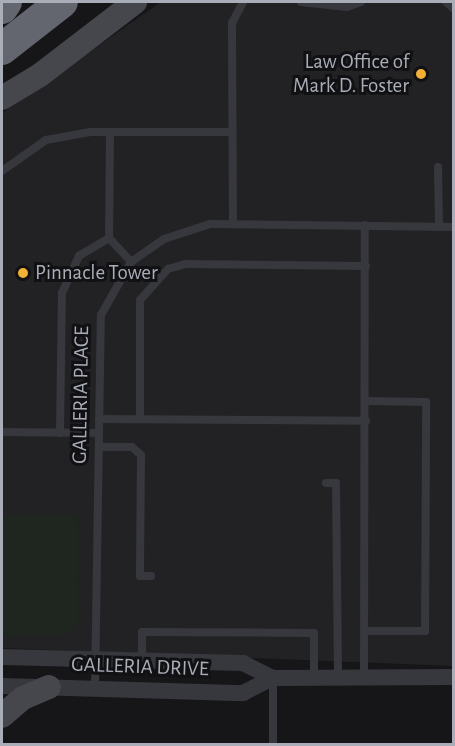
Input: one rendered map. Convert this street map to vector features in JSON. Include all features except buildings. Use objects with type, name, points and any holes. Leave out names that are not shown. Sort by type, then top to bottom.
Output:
[{"type":"highway","points":[[2,8],[6,2]]},
{"type":"highway","points":[[2,49],[62,2]]},
{"type":"main road","points":[[5,97],[135,2]]},
{"type":"main road","points":[[2,716],[23,698],[49,687]]},
{"type":"street","name":"GALLERIA DRIVE","points":[[2,657],[243,663],[273,678],[453,677]]},
{"type":"street","name":"GALLERIA DRIVE","points":[[2,686],[243,693],[273,678]]},
{"type":"lane","points":[[233,224],[232,23],[243,2]]},
{"type":"lane","points":[[301,2],[347,8],[361,2]]},
{"type":"lane","points":[[446,2],[453,9]]},
{"type":"lane","points":[[2,171],[46,140],[110,132],[232,132]]},
{"type":"lane","points":[[110,132],[109,238],[131,262]]},
{"type":"lane","points":[[438,166],[439,227]]},
{"type":"lane","name":"GALLERIA PLACE","points":[[95,688],[101,315],[131,262],[164,239],[210,224],[453,227]]},
{"type":"lane","points":[[364,677],[365,225]]},
{"type":"lane","points":[[60,433],[62,292],[79,256],[109,238]]},
{"type":"lane","points":[[140,419],[140,300],[168,269],[185,264],[366,266]]},
{"type":"lane","points":[[365,631],[425,631],[426,402],[366,401]]},
{"type":"lane","points":[[99,419],[366,422]]},
{"type":"lane","points":[[2,432],[99,433]]},
{"type":"lane","points":[[99,447],[132,447],[141,454],[140,576],[151,576]]},
{"type":"lane","points":[[326,483],[336,483],[338,678]]},
{"type":"lane","points":[[142,660],[141,632],[314,633],[314,678]]},
{"type":"lane","points":[[273,678],[273,744]]},
{"type":"shaded area","points":[[161,2],[453,2],[453,666],[2,648],[2,113]]},
{"type":"shaded area","points":[[2,514],[77,515],[78,624],[68,635],[2,636]]},
{"type":"place","name":"Law Office of Mark D. Foster","points":[[421,74]]},
{"type":"place","name":"Pinnacle Tower","points":[[23,273]]}]
